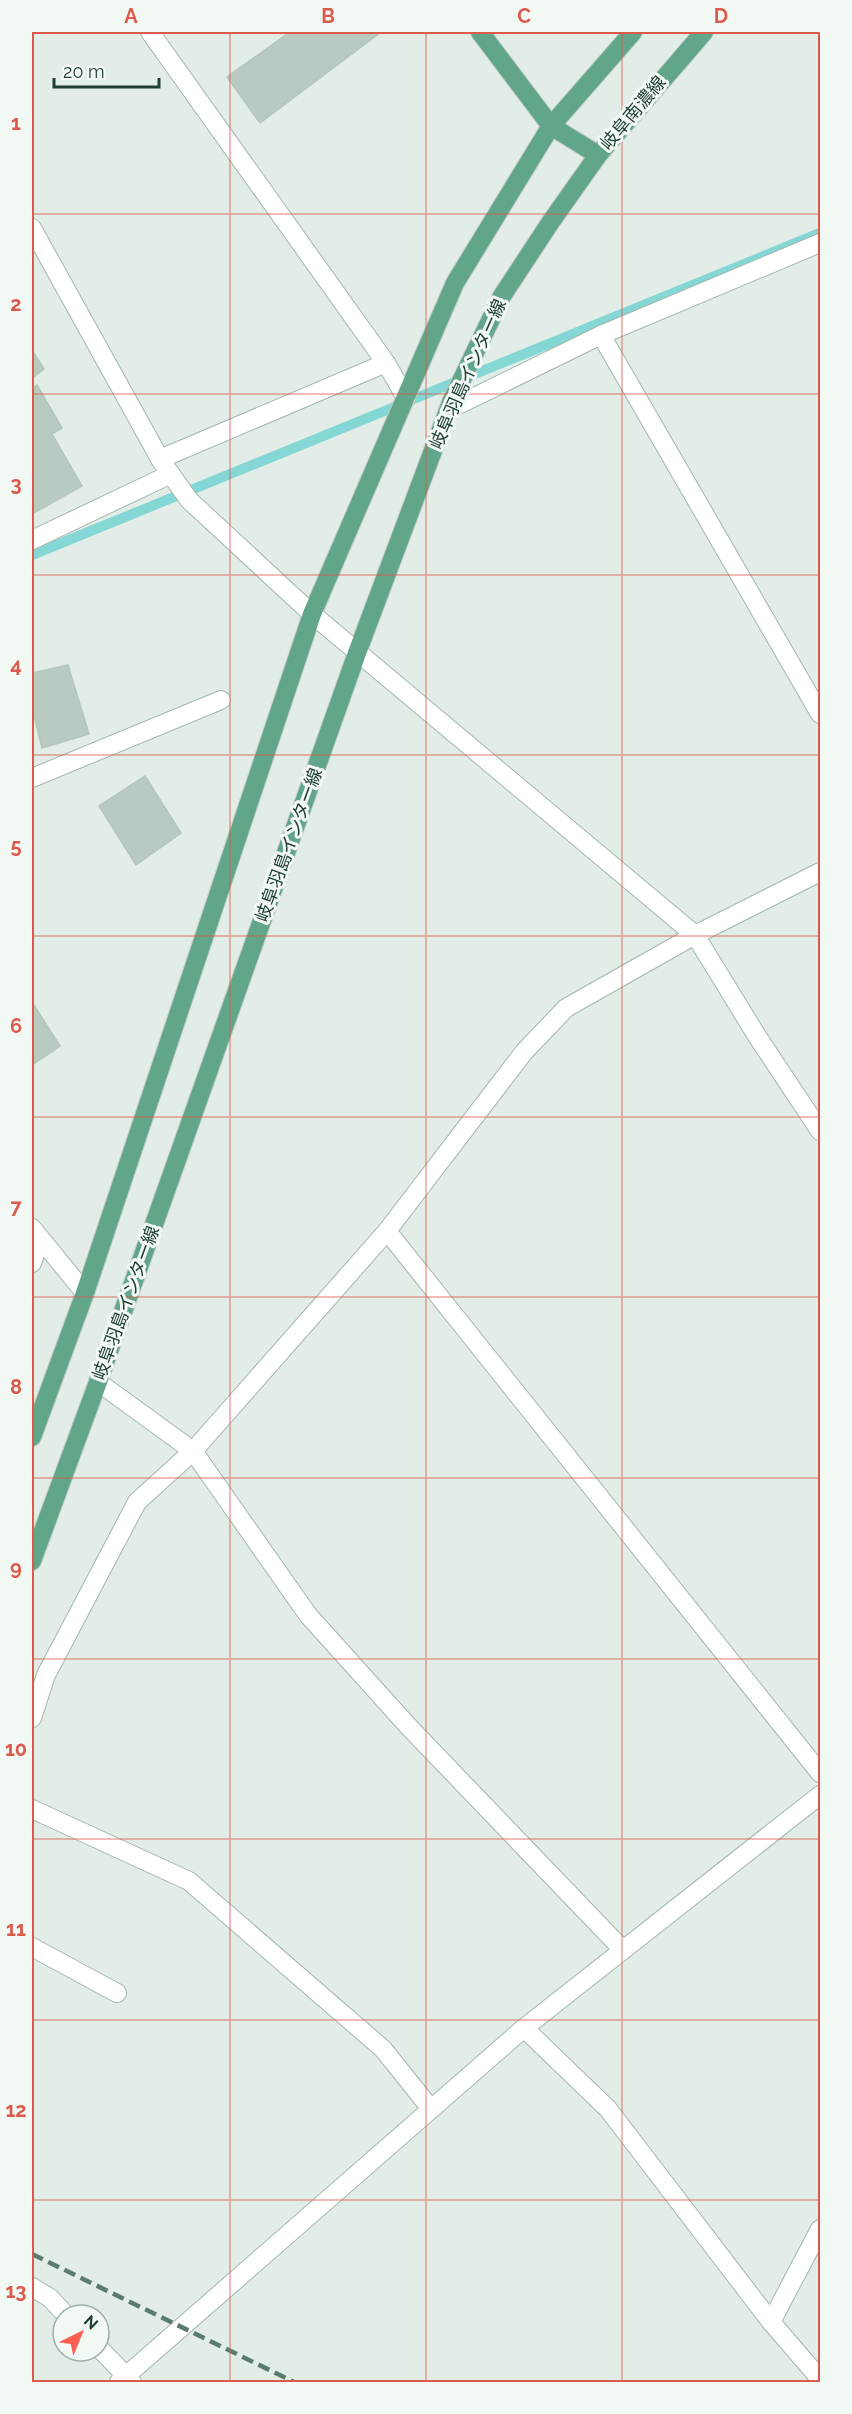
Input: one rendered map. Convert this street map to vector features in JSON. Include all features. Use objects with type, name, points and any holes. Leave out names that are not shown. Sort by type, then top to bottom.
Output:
[{"type":"main road","name":"岐阜南濃線","points":[[480,32],[551,126],[598,155],[704,32]]},
{"type":"main road","points":[[32,1437],[85,1293],[312,614],[455,284],[551,126],[633,32]]},
{"type":"main road","name":"岐阜羽島インター線","points":[[32,1561],[98,1382],[357,652],[450,405],[502,296],[598,155]]},
{"type":"street","points":[[150,32],[408,394]]},
{"type":"street","points":[[32,228],[160,459],[189,500],[312,614],[695,935],[757,1036],[820,1131]]},
{"type":"street","points":[[450,405],[601,335],[820,243]]},
{"type":"street","points":[[601,335],[820,714]]},
{"type":"street","points":[[160,459],[386,363]]},
{"type":"street","points":[[32,540],[174,479]]},
{"type":"street","points":[[32,778],[222,700]]},
{"type":"street","points":[[32,1718],[46,1675],[137,1502],[193,1451],[387,1231],[525,1052],[566,1008],[695,935],[820,872]]},
{"type":"street","points":[[387,1231],[820,1773]]},
{"type":"street","points":[[36,1234],[85,1293]]},
{"type":"street","points":[[32,1263],[36,1234]]},
{"type":"street","points":[[98,1382],[193,1451],[308,1615],[408,1726],[623,1950]]},
{"type":"street","points":[[111,2362],[126,2380],[524,2028],[820,1795]]},
{"type":"street","points":[[32,1809],[189,1881],[383,2049],[431,2109]]},
{"type":"street","points":[[32,1947],[117,1993]]},
{"type":"street","points":[[524,2028],[608,2109],[771,2322],[820,2379]]},
{"type":"street","points":[[771,2322],[820,2229]]},
{"type":"street","points":[[32,2287],[55,2303]]},
{"type":"building","points":[[290,32],[381,32],[260,123],[227,77]]},
{"type":"building","points":[[32,350],[44,369],[32,378]]},
{"type":"building","points":[[37,385],[62,428],[52,434],[82,486],[32,514],[32,389]]},
{"type":"building","points":[[68,665],[89,734],[42,748],[32,708],[32,673]]},
{"type":"building","points":[[145,776],[181,833],[136,865],[99,806]]},
{"type":"building","points":[[32,1002],[60,1046],[32,1065]]},
{"type":"waterway","points":[[32,555],[820,233]]},
{"type":"railway","points":[[32,2254],[294,2382]]}]
